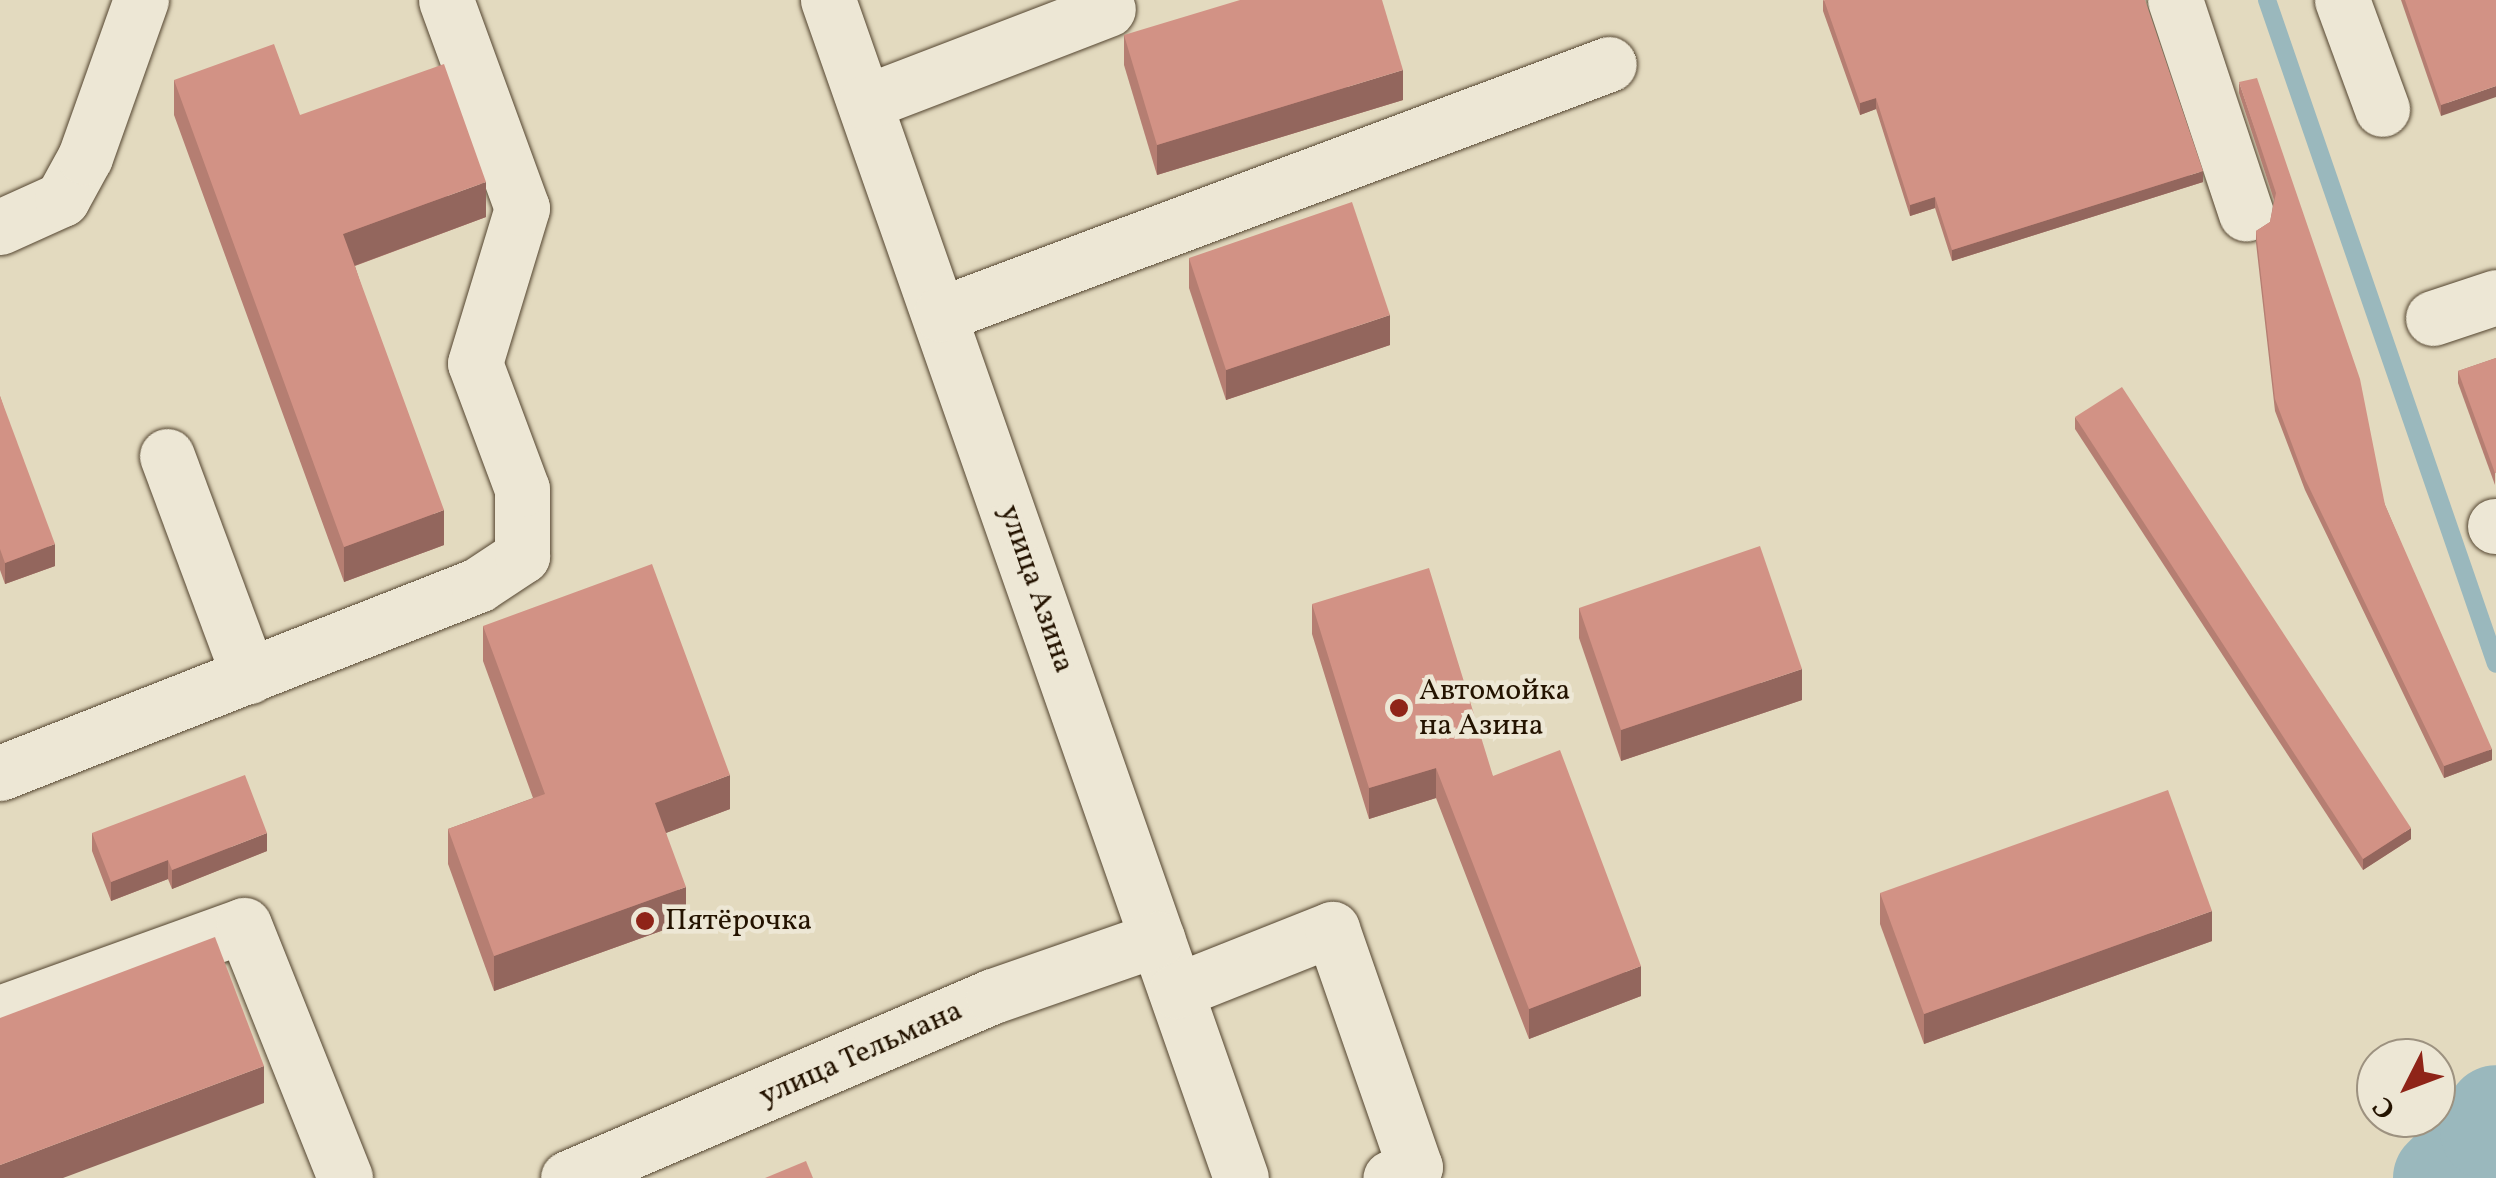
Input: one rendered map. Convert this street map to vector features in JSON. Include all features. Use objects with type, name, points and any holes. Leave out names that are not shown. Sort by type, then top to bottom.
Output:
[{"type":"street","points":[[0,226],[62,199],[85,156],[141,0]]},
{"type":"street","points":[[0,773],[478,585],[522,556],[522,489],[475,363],[522,208],[446,0]]},
{"type":"street","name":"улица Азина","points":[[828,0],[1242,1178]]},
{"type":"street","points":[[2174,0],[2246,213]]},
{"type":"street","points":[[2342,0],[2382,109]]},
{"type":"street","points":[[866,102],[1108,9]]},
{"type":"street","points":[[941,314],[1609,64]]},
{"type":"street","points":[[2433,318],[2496,297]]},
{"type":"street","points":[[168,456],[249,676]]},
{"type":"street","points":[[0,1014],[244,925],[345,1178]]},
{"type":"street","points":[[1176,991],[1332,929],[1415,1168],[1390,1178]]},
{"type":"street","name":"улица Тельмана","points":[[568,1178],[993,996],[1156,938]]},
{"type":"building","points":[[1240,0],[1382,0],[1403,70],[1157,145],[1124,35]]},
{"type":"building","points":[[1824,0],[2145,0],[2203,171],[1952,250],[1935,197],[1910,205],[1876,98],[1860,103]]},
{"type":"building","points":[[2405,0],[2496,0],[2496,86],[2441,105]]},
{"type":"building","points":[[274,44],[300,115],[444,64],[486,182],[343,234],[444,510],[344,547],[174,80]]},
{"type":"building","points":[[2257,78],[2360,379],[2385,505],[2492,749],[2444,766],[2305,479],[2275,399],[2256,231],[2270,222],[2276,193],[2239,82]]},
{"type":"building","points":[[1352,202],[1390,315],[1226,370],[1189,258]]},
{"type":"building","points":[[2496,358],[2496,473],[2495,473],[2458,371]]},
{"type":"building","points":[[2122,387],[2411,828],[2363,859],[2075,417]]},
{"type":"building","points":[[0,396],[55,544],[5,563],[0,549]]},
{"type":"building","points":[[1760,546],[1802,669],[1621,730],[1579,608]]},
{"type":"building","points":[[652,564],[730,775],[655,803],[686,887],[494,956],[448,829],[545,794],[483,626]]},
{"type":"building","points":[[1429,568],[1493,776],[1560,750],[1641,966],[1529,1009],[1436,768],[1369,788],[1312,604]]},
{"type":"building","points":[[245,775],[267,833],[172,870],[168,860],[111,882],[92,833]]},
{"type":"building","points":[[2168,790],[2212,911],[1924,1014],[1880,893]]},
{"type":"building","points":[[215,937],[264,1066],[0,1165],[0,1018]]},
{"type":"building","points":[[806,1161],[813,1178],[765,1178]]},
{"type":"waterway","points":[[2267,0],[2496,664]]},
{"type":"waterway","points":[[2442,1178],[2489,1131],[2496,1114]]},
{"type":"place","name":"Автомойка на Азина","points":[[1399,708]]},
{"type":"place","name":"Пятёрочка","points":[[645,921]]}]
